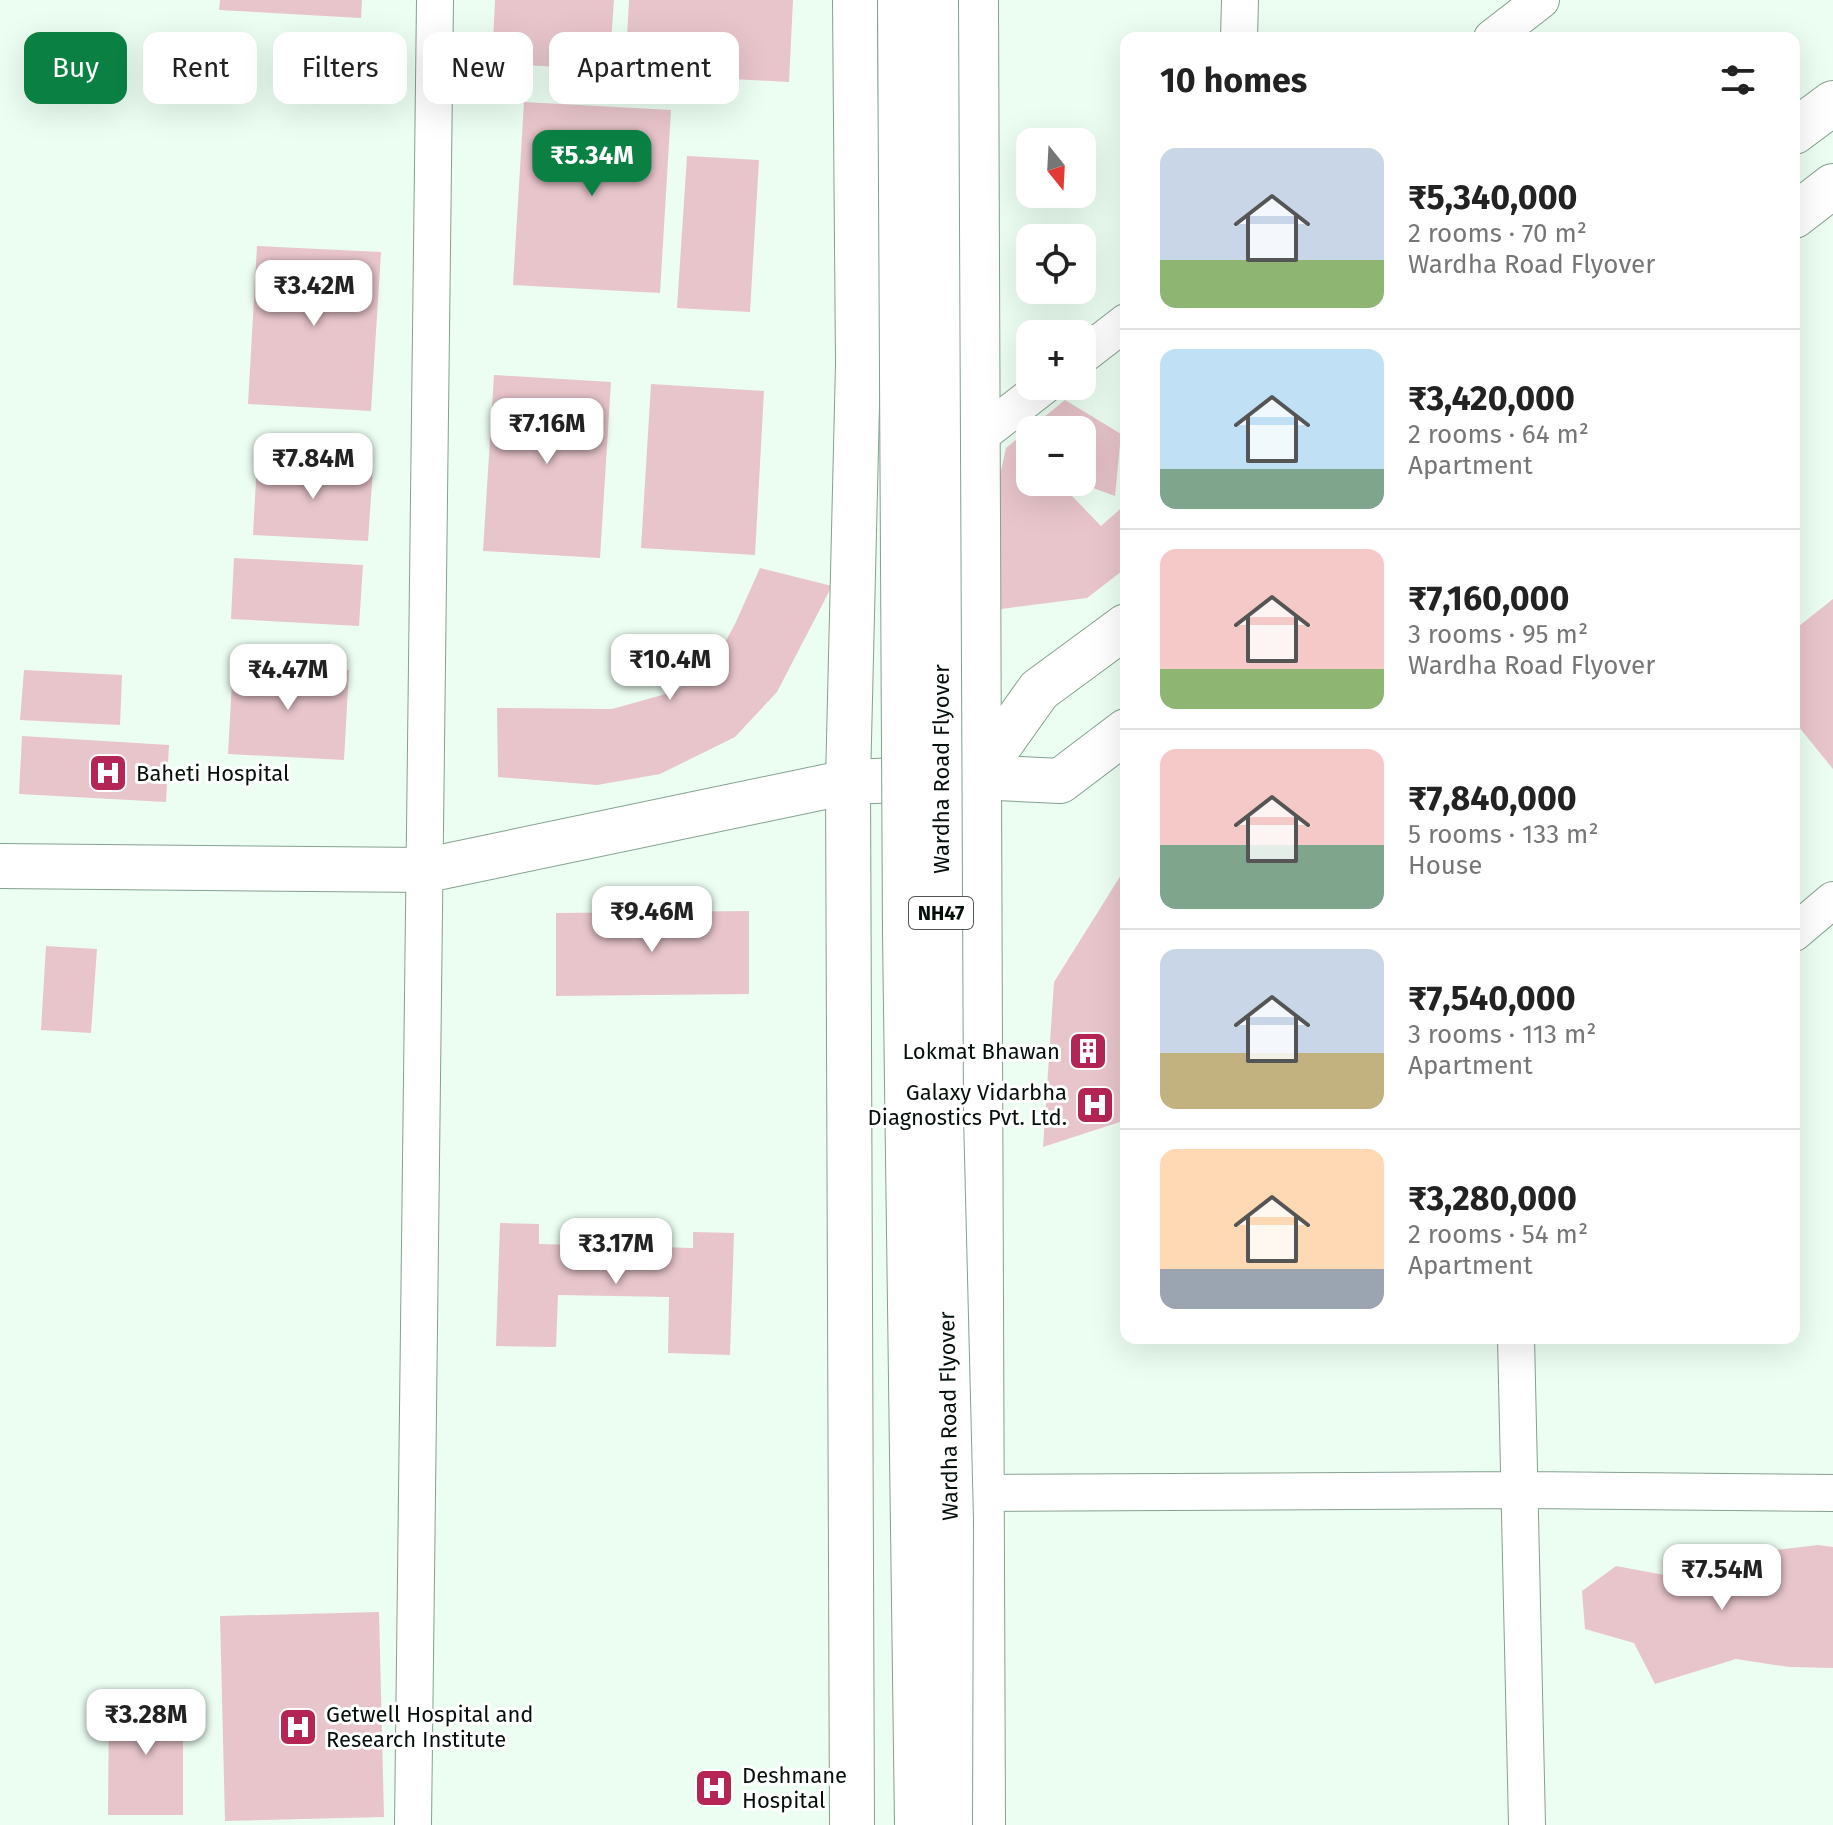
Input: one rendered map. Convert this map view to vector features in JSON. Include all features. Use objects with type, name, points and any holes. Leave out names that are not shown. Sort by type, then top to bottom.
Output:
[{"type":"main road","points":[[852,1825],[848,782],[858,364],[855,0]]},
{"type":"main road","name":"Wardha Road Flyover","points":[[900,0],[905,934],[917,1825]]},
{"type":"main road","name":"Wardha Road Flyover","points":[[936,0],[941,1115],[951,1520],[950,1825]]},
{"type":"main road","points":[[976,0],[983,1825]]},
{"type":"main road","points":[[1800,128],[1833,103]]},
{"type":"main road","points":[[1800,211],[1833,186]]},
{"type":"main road","points":[[977,777],[1039,690],[1120,630]]},
{"type":"main road","points":[[0,866],[427,870],[848,782],[977,777],[1060,781],[1120,736]]},
{"type":"street","points":[[413,1825],[427,870],[435,0]]},
{"type":"street","points":[[1239,32],[1240,0]]},
{"type":"street","points":[[1500,32],[1541,0]]},
{"type":"street","points":[[1096,345],[1120,327]]},
{"type":"street","points":[[977,438],[1026,400]]},
{"type":"street","points":[[1800,928],[1833,900]]},
{"type":"street","points":[[1516,1344],[1527,1825]]},
{"type":"street","points":[[981,1493],[1519,1490],[1833,1493]]},
{"type":"building","points":[[220,0],[362,0],[361,18],[219,10]]},
{"type":"building","points":[[495,0],[614,0],[612,32],[549,32],[549,66],[533,65],[533,32],[493,32]]},
{"type":"building","points":[[629,0],[793,0],[789,82],[739,79],[739,32],[627,32]]},
{"type":"building","points":[[524,104],[671,110],[660,293],[513,285]]},
{"type":"building","points":[[687,156],[759,160],[750,312],[677,308]]},
{"type":"building","points":[[257,246],[381,252],[371,411],[248,404]]},
{"type":"building","points":[[494,375],[611,382],[600,558],[483,551]]},
{"type":"building","points":[[651,384],[764,391],[755,555],[641,548]]},
{"type":"building","points":[[1065,400],[1091,416],[1045,416]]},
{"type":"building","points":[[1096,419],[1120,433],[1115,496],[1096,489]]},
{"type":"building","points":[[1016,440],[1016,496],[1072,496],[1101,526],[1120,509],[1120,573],[1087,598],[1001,609],[988,529],[1006,448]]},
{"type":"building","points":[[257,461],[373,468],[368,541],[253,535]]},
{"type":"building","points":[[234,558],[363,565],[359,626],[231,619]]},
{"type":"building","points":[[760,568],[832,586],[777,692],[735,737],[660,774],[597,785],[498,777],[497,708],[612,709],[673,692],[711,668]]},
{"type":"building","points":[[1833,599],[1833,769],[1800,728],[1800,625]]},
{"type":"building","points":[[233,663],[349,670],[344,760],[228,754]]},
{"type":"building","points":[[24,670],[122,675],[120,725],[20,720]]},
{"type":"building","points":[[22,736],[169,745],[166,802],[19,794]]},
{"type":"building","name":"Lokmat Bhawan","points":[[1120,877],[1120,1122],[1043,1147],[1054,982]]},
{"type":"building","points":[[749,911],[749,994],[556,996],[556,913]]},
{"type":"building","points":[[46,946],[97,949],[91,1033],[41,1030]]},
{"type":"building","points":[[500,1223],[539,1224],[539,1244],[693,1248],[693,1232],[734,1233],[730,1355],[668,1353],[669,1297],[558,1295],[556,1347],[496,1346]]},
{"type":"building","points":[[1818,1545],[1833,1547],[1833,1668],[1789,1667],[1736,1659],[1655,1684],[1634,1643],[1585,1629],[1582,1591],[1616,1566],[1697,1581],[1698,1554],[1742,1554]]},
{"type":"building","points":[[379,1612],[384,1817],[225,1821],[220,1616]]},
{"type":"building","points":[[109,1698],[183,1698],[183,1815],[108,1815]]},
{"type":"place","name":"Baheti Hospital","points":[[108,773]]},
{"type":"place","name":"Lokmat Bhawan","points":[[1088,1051]]},
{"type":"place","name":"Galaxy Vidarbha Diagnostics Pvt. Ltd.","points":[[1095,1105]]},
{"type":"place","name":"Getwell Hospital and Research Institute","points":[[298,1727]]},
{"type":"place","name":"Deshmane Hospital","points":[[714,1788]]}]
